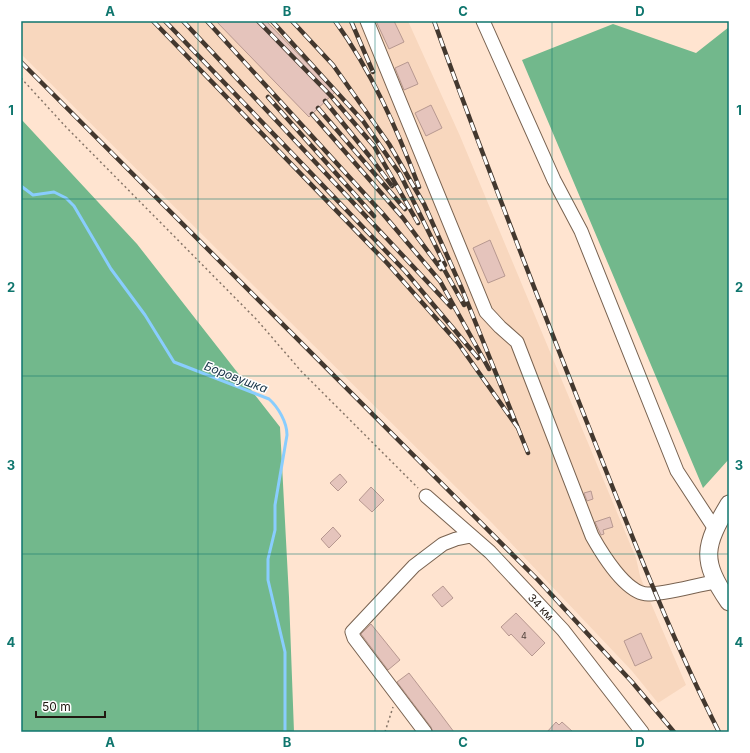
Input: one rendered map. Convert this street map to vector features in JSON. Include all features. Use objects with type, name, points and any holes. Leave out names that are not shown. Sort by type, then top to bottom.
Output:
[{"type":"main road","points":[[729,504],[715,529],[708,551],[715,582],[729,602]]},
{"type":"street","points":[[367,21],[486,312],[517,342],[592,536],[607,562],[632,588],[647,594],[715,582]]},
{"type":"street","points":[[483,21],[554,180],[581,231],[677,471],[715,529]]},
{"type":"street","name":"34 км","points":[[426,496],[490,552],[563,630],[642,732]]},
{"type":"street","points":[[426,732],[354,638],[352,632],[414,566],[443,544],[456,539],[471,536]]},
{"type":"path","points":[[21,78],[66,127],[257,320],[301,370],[395,467],[426,496]]},
{"type":"path","points":[[385,732],[397,695]]},
{"type":"shaded area","points":[[21,21],[408,21],[460,136],[636,558],[640,576],[647,594],[686,685],[658,703],[632,671],[492,523],[21,54]]},
{"type":"green space","points":[[613,24],[696,53],[729,27],[729,459],[703,488],[522,60]]},
{"type":"green space","points":[[21,119],[137,244],[280,427],[294,732],[21,732]]},
{"type":"building","points":[[216,21],[266,21],[335,92],[309,117]]},
{"type":"building","points":[[376,21],[394,21],[404,42],[389,49]]},
{"type":"building","points":[[408,62],[418,84],[404,90],[395,68]]},
{"type":"building","points":[[431,105],[442,128],[426,136],[415,113]]},
{"type":"building","points":[[490,240],[505,276],[488,283],[473,248]]},
{"type":"building","points":[[340,474],[347,482],[338,491],[330,483]]},
{"type":"building","points":[[371,487],[384,500],[372,512],[359,500]]},
{"type":"building","points":[[591,491],[593,499],[587,501],[584,493]]},
{"type":"building","points":[[610,517],[613,527],[603,530],[604,534],[601,535],[595,522]]},
{"type":"building","points":[[333,527],[341,536],[329,548],[321,539]]},
{"type":"building","points":[[443,586],[453,598],[442,607],[432,595]]},
{"type":"building","points":[[516,613],[545,643],[532,656],[511,634],[509,636],[501,627]]},
{"type":"building","points":[[371,624],[400,660],[388,670],[361,634]]},
{"type":"building","points":[[641,633],[652,658],[635,666],[624,641]]},
{"type":"building","points":[[409,673],[454,732],[433,732],[431,727],[397,682]]},
{"type":"building","points":[[556,722],[559,725],[562,722],[573,732],[547,732]]},
{"type":"waterway","name":"Боровушка","points":[[21,186],[33,195],[54,192],[66,198],[74,206],[111,269],[145,315],[174,362],[269,399],[276,406],[281,415],[287,430],[287,435],[275,505],[275,530],[268,559],[268,580],[285,652],[285,732]]},
{"type":"railway","points":[[153,21],[387,263],[458,343],[518,428]]},
{"type":"railway","points":[[165,21],[405,271],[478,358]]},
{"type":"railway","points":[[183,21],[451,307]]},
{"type":"railway","points":[[207,21],[383,214],[440,281],[489,369]]},
{"type":"railway","points":[[258,21],[331,96],[374,146],[418,223]]},
{"type":"railway","points":[[272,21],[363,121],[400,174],[445,265]]},
{"type":"railway","points":[[292,21],[333,65],[389,144],[424,204],[462,289],[528,453]]},
{"type":"railway","points":[[335,21],[361,60],[383,101],[419,187]]},
{"type":"railway","points":[[351,21],[373,72]]},
{"type":"railway","points":[[434,21],[508,221],[633,539],[683,656],[719,732]]},
{"type":"railway","points":[[21,62],[538,580],[632,682],[674,732]]},
{"type":"railway","points":[[268,97],[374,216]]},
{"type":"railway","points":[[325,101],[392,186]]},
{"type":"railway","points":[[318,108],[405,209]]},
{"type":"railway","points":[[312,114],[403,218],[441,269]]},
{"type":"railway","points":[[440,262],[464,305]]}]
